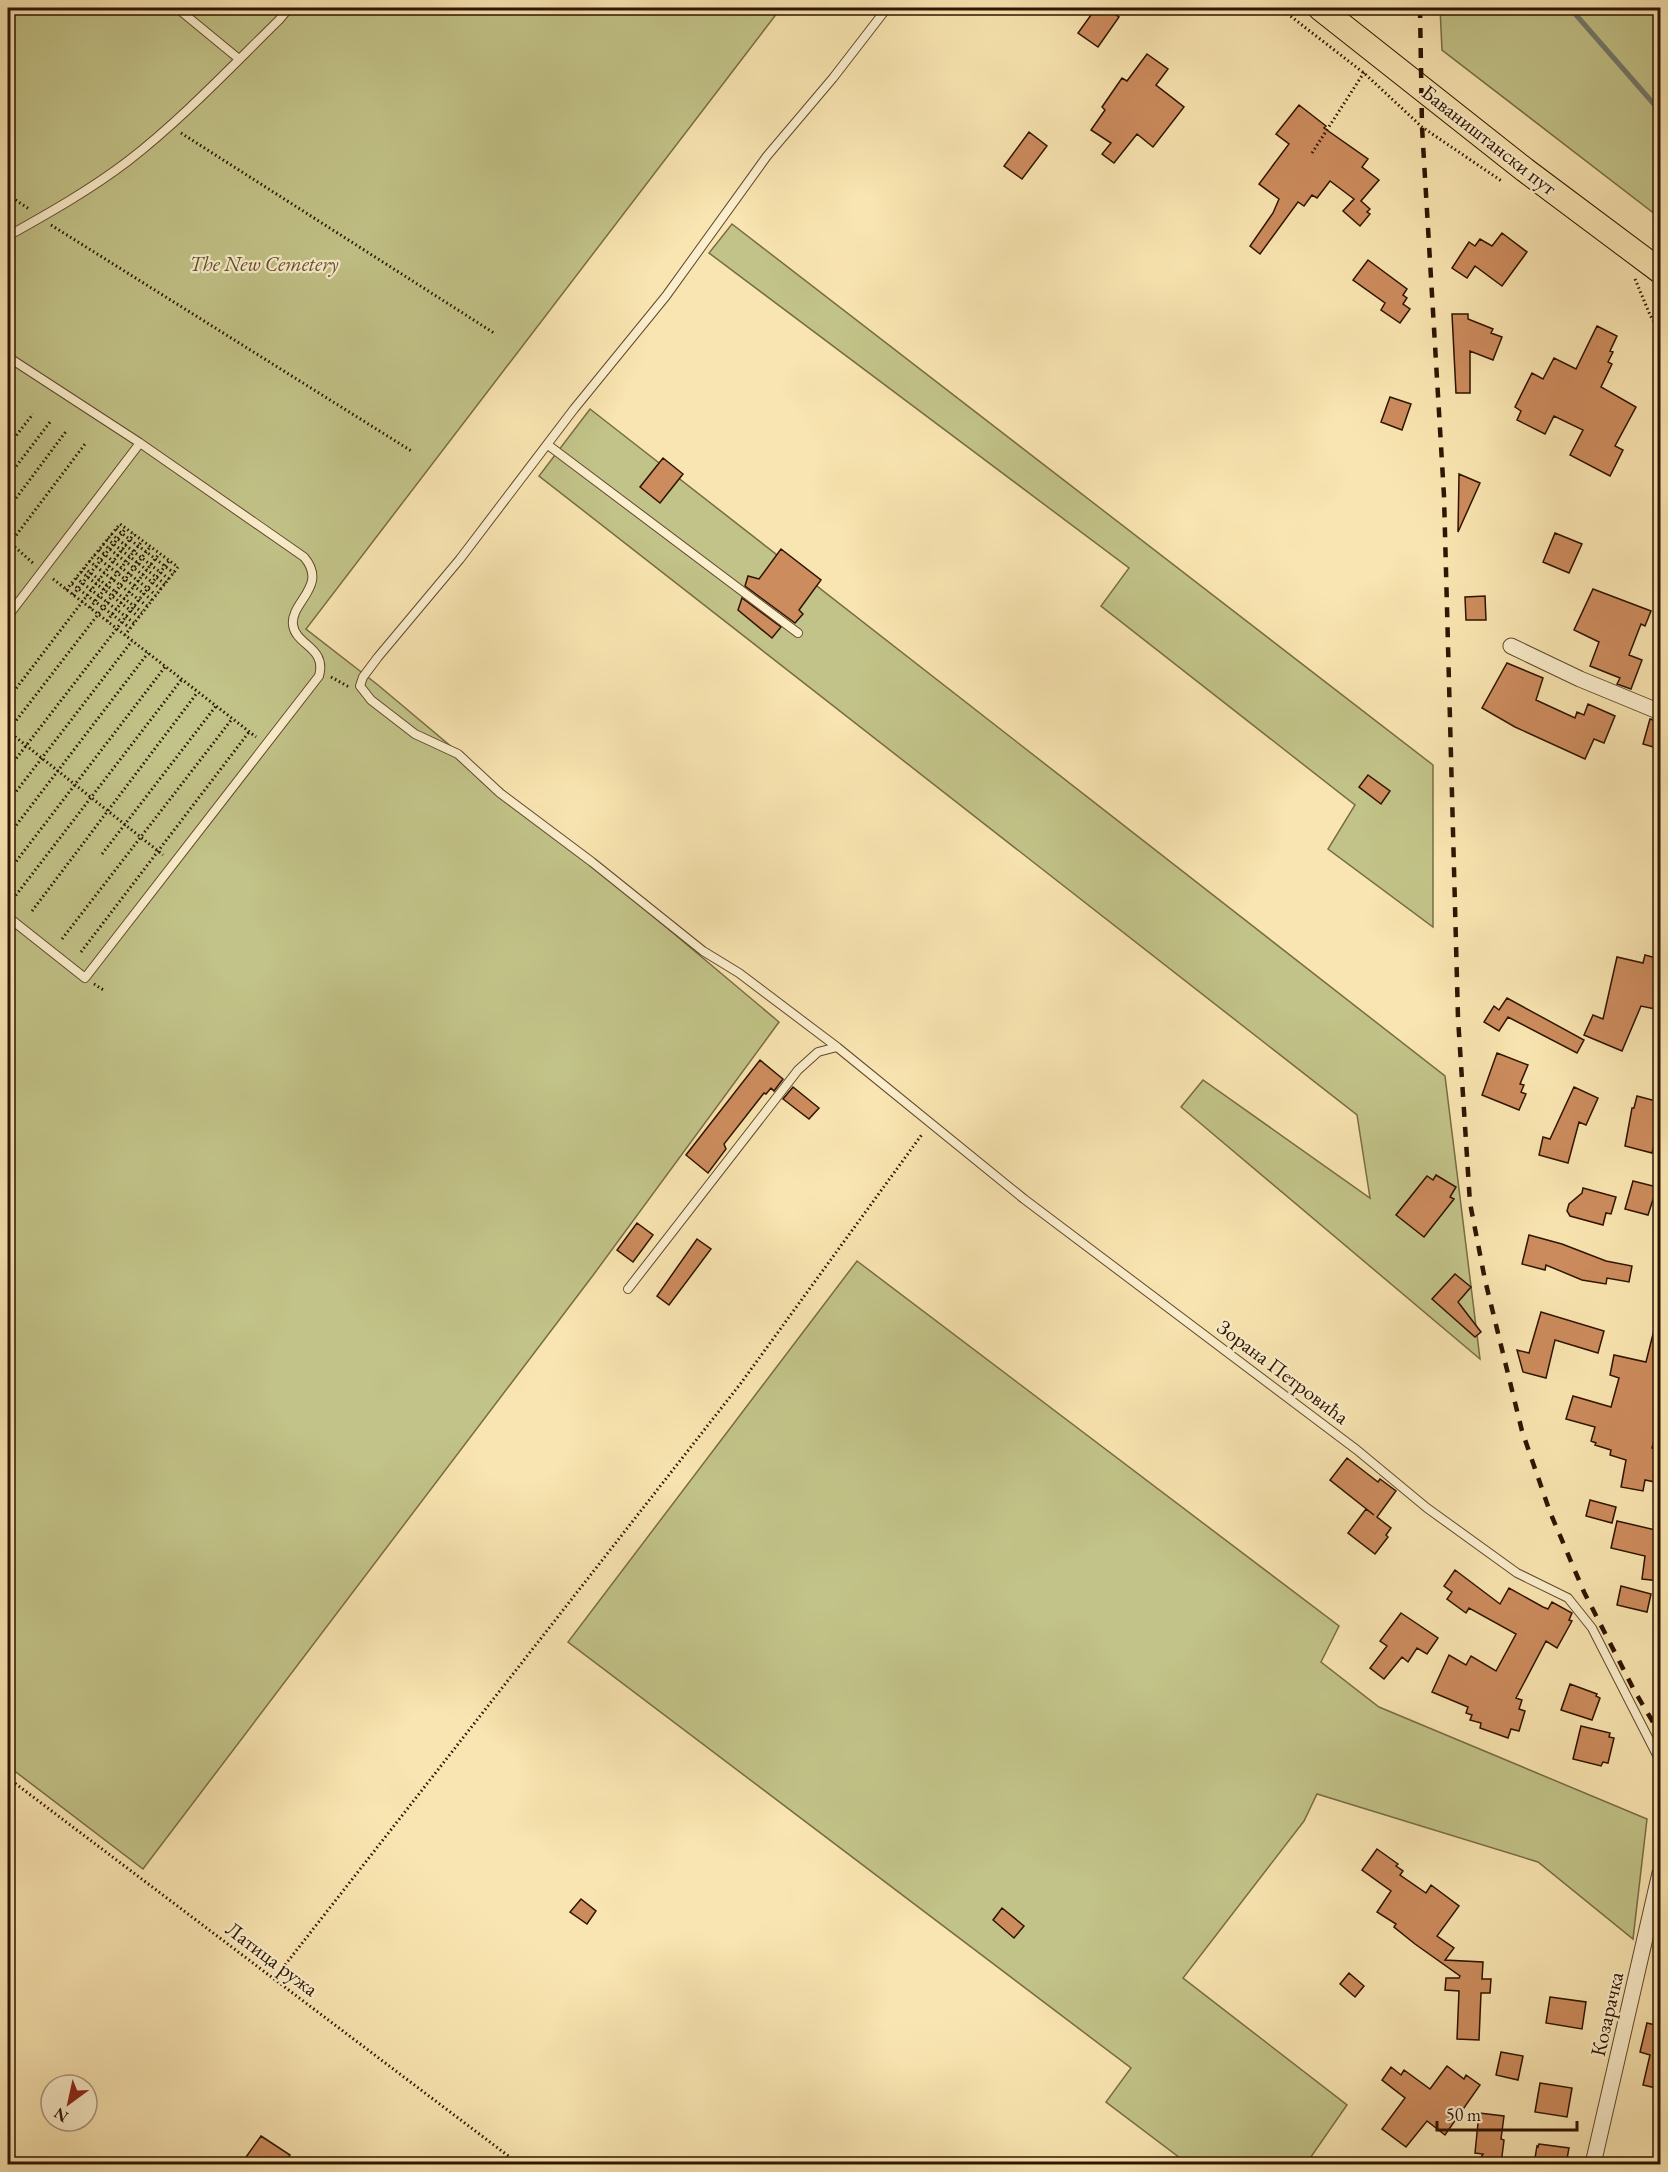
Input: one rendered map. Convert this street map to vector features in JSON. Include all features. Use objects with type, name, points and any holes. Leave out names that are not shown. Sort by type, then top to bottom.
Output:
[{"type":"main road","name":"Баваништански пут","points":[[1320,8],[1525,170],[1660,271]]},
{"type":"street","points":[[1511,646],[1580,679],[1660,712]]},
{"type":"street","name":"Козарачка","points":[[1593,2164],[1660,1873]]},
{"type":"lane","points":[[177,8],[239,59]]},
{"type":"lane","points":[[8,236],[81,193],[127,161],[169,126],[289,8]]},
{"type":"lane","points":[[798,633],[548,445],[666,296],[767,156],[819,95],[887,8]]},
{"type":"lane","points":[[8,357],[140,443],[304,557],[311,565],[313,574],[311,585],[295,615],[293,624],[296,632],[319,658],[321,667],[319,676],[86,978],[8,917]]},
{"type":"lane","points":[[8,616],[140,443]]},
{"type":"lane","name":"Зорана Петровића","points":[[548,445],[460,559],[363,677],[360,686],[371,700],[415,734],[458,754],[500,793],[592,862],[703,951],[739,974],[837,1047],[1091,1250],[1357,1450],[1427,1508],[1517,1573],[1568,1598],[1592,1628],[1660,1761]]},
{"type":"lane","points":[[628,1289],[798,1070],[818,1052],[837,1047]]},
{"type":"path","points":[[1280,8],[1364,73],[1422,127],[1508,185]]},
{"type":"path","points":[[1312,153],[1376,51]]},
{"type":"path","points":[[169,126],[495,333]]},
{"type":"path","points":[[8,195],[40,218],[413,452]]},
{"type":"path","points":[[1630,272],[1660,332]]},
{"type":"path","points":[[8,410],[12,404]]},
{"type":"path","points":[[8,446],[33,414]]},
{"type":"path","points":[[8,477],[50,422]]},
{"type":"path","points":[[8,509],[67,430]]},
{"type":"path","points":[[85,444],[8,543],[266,745]]},
{"type":"path","points":[[66,590],[120,524],[178,567],[124,635]]},
{"type":"path","points":[[74,595],[126,528]]},
{"type":"path","points":[[116,529],[174,573]]},
{"type":"path","points":[[111,534],[169,579]]},
{"type":"path","points":[[8,699],[135,534]]},
{"type":"path","points":[[107,539],[165,584]]},
{"type":"path","points":[[90,608],[142,540]]},
{"type":"path","points":[[103,544],[161,589]]},
{"type":"path","points":[[150,547],[8,731],[175,864]]},
{"type":"path","points":[[99,550],[156,595]]},
{"type":"path","points":[[107,621],[159,553]]},
{"type":"path","points":[[94,555],[152,600]]},
{"type":"path","points":[[89,561],[147,606]]},
{"type":"path","points":[[8,769],[170,561]]},
{"type":"path","points":[[84,567],[142,612]]},
{"type":"path","points":[[80,572],[139,617]]},
{"type":"path","points":[[76,578],[134,622]]},
{"type":"path","points":[[71,583],[130,628]]},
{"type":"path","points":[[8,802],[132,641]]},
{"type":"path","points":[[8,836],[148,653]]},
{"type":"path","points":[[8,872],[165,666]]},
{"type":"path","points":[[13,899],[182,680]]},
{"type":"path","points":[[32,911],[198,692]]},
{"type":"path","points":[[102,854],[216,706]]},
{"type":"path","points":[[62,939],[232,719]]},
{"type":"path","points":[[81,952],[249,732]]},
{"type":"path","points":[[274,1979],[741,1383],[930,1123]]},
{"type":"path","name":"Латица ружа","points":[[8,1778],[519,2164]]},
{"type":"green space","name":"The New Cemetery","points":[[8,8],[781,8],[306,629],[378,685],[779,1022],[594,1274],[143,1869],[8,1766]]},
{"type":"green space","points":[[1440,8],[1660,8],[1660,218],[1442,50]]},
{"type":"green space","points":[[732,224],[1433,765],[1433,927],[1328,849],[1355,805],[1101,606],[1129,568],[709,253]]},
{"type":"green space","points":[[590,409],[1445,1076],[1480,1359],[1181,1107],[1203,1080],[1370,1198],[1357,1115],[539,476]]},
{"type":"green space","points":[[857,1261],[1339,1626],[1321,1662],[1379,1707],[1647,1819],[1633,1939],[1538,1862],[1317,1794],[1304,1821],[1183,1978],[1347,2105],[1306,2164],[1188,2164],[1106,2102],[1131,2068],[568,1642]]},
{"type":"building","points":[[1096,8],[1106,8],[1119,17],[1098,47],[1078,33]]},
{"type":"building","points":[[1147,54],[1168,69],[1156,85],[1184,107],[1153,147],[1137,134],[1114,163],[1102,154],[1111,143],[1091,130],[1105,110],[1102,107],[1122,78],[1127,81]]},
{"type":"building","points":[[1299,105],[1326,126],[1324,128],[1368,159],[1362,167],[1379,180],[1361,201],[1370,209],[1367,212],[1370,214],[1360,226],[1343,211],[1354,199],[1330,181],[1317,198],[1312,195],[1304,206],[1298,202],[1260,254],[1250,246],[1273,213],[1279,199],[1259,184],[1289,144],[1276,134]]},
{"type":"building","points":[[1029,132],[1047,146],[1022,179],[1004,166]]},
{"type":"building","points":[[1502,233],[1527,252],[1502,286],[1475,266],[1467,278],[1452,268],[1469,242],[1475,246],[1480,239],[1492,246]]},
{"type":"building","points":[[1368,260],[1407,289],[1403,295],[1407,298],[1403,304],[1410,309],[1400,323],[1381,310],[1385,303],[1353,280]]},
{"type":"building","points":[[1452,314],[1468,314],[1468,319],[1493,329],[1491,333],[1502,337],[1493,360],[1470,351],[1470,393],[1456,393]]},
{"type":"building","points":[[1597,326],[1617,336],[1608,362],[1612,364],[1601,387],[1636,407],[1615,446],[1623,450],[1610,476],[1570,455],[1583,430],[1554,416],[1545,434],[1517,420],[1521,411],[1515,407],[1532,373],[1543,379],[1554,358],[1576,369]]},
{"type":"building","points":[[1390,397],[1411,404],[1402,430],[1381,422]]},
{"type":"building","points":[[663,458],[683,474],[660,503],[640,487]]},
{"type":"building","points":[[1459,474],[1480,483],[1458,532]]},
{"type":"building","points":[[1555,533],[1582,544],[1569,573],[1543,562]]},
{"type":"building","points":[[781,549],[821,580],[799,610],[803,614],[795,623],[745,586],[748,576],[759,579]]},
{"type":"building","points":[[1593,589],[1651,611],[1645,626],[1641,624],[1629,655],[1642,660],[1631,689],[1617,684],[1620,678],[1590,666],[1599,642],[1574,630]]},
{"type":"building","points":[[1485,596],[1486,620],[1466,620],[1465,597]]},
{"type":"building","points":[[742,598],[781,627],[772,638],[738,610]]},
{"type":"building","points":[[1507,663],[1543,678],[1536,700],[1575,718],[1577,712],[1584,715],[1588,704],[1615,716],[1604,743],[1594,739],[1585,759],[1515,727],[1482,708]]},
{"type":"building","points":[[1650,719],[1660,722],[1660,749],[1643,744]]},
{"type":"building","points":[[1368,775],[1390,791],[1381,804],[1359,787]]},
{"type":"building","points":[[1645,955],[1660,959],[1660,1010],[1641,1006],[1622,1051],[1584,1035],[1593,1015],[1603,1019],[1617,957],[1643,963]]},
{"type":"building","points":[[1507,998],[1584,1040],[1577,1053],[1508,1017],[1499,1031],[1484,1022],[1494,1006],[1499,1010]]},
{"type":"building","points":[[1497,1053],[1528,1065],[1520,1084],[1524,1085],[1521,1092],[1526,1094],[1519,1110],[1482,1095]]},
{"type":"building","points":[[760,1060],[783,1079],[774,1091],[771,1088],[766,1094],[764,1093],[724,1144],[726,1149],[708,1173],[686,1155]]},
{"type":"building","points":[[793,1087],[819,1108],[809,1119],[783,1099]]},
{"type":"building","points":[[1574,1087],[1598,1098],[1586,1125],[1579,1122],[1568,1163],[1539,1155],[1543,1137],[1550,1139]]},
{"type":"building","points":[[1637,1096],[1660,1102],[1660,1131],[1658,1130],[1652,1153],[1625,1146],[1632,1108],[1634,1108]]},
{"type":"building","points":[[1436,1175],[1456,1187],[1450,1197],[1454,1199],[1424,1237],[1396,1215],[1427,1176],[1433,1180]]},
{"type":"building","points":[[1633,1181],[1657,1187],[1648,1215],[1625,1209]]},
{"type":"building","points":[[1583,1188],[1616,1197],[1611,1214],[1606,1213],[1603,1225],[1570,1216],[1567,1211],[1569,1204],[1582,1193]]},
{"type":"building","points":[[637,1223],[653,1235],[633,1262],[617,1250]]},
{"type":"building","points":[[1529,1235],[1562,1244],[1606,1261],[1632,1266],[1629,1282],[1607,1278],[1606,1284],[1582,1280],[1546,1265],[1545,1270],[1522,1264]]},
{"type":"building","points":[[697,1239],[711,1249],[669,1305],[657,1296]]},
{"type":"building","points":[[1455,1274],[1471,1287],[1458,1302],[1481,1332],[1475,1337],[1432,1299]]},
{"type":"building","points":[[1541,1312],[1604,1331],[1598,1353],[1555,1340],[1546,1378],[1523,1372],[1517,1350],[1529,1353]]},
{"type":"building","points":[[1655,1326],[1660,1326],[1660,1419],[1652,1448],[1660,1450],[1660,1483],[1645,1480],[1643,1491],[1621,1487],[1626,1460],[1610,1455],[1611,1450],[1595,1445],[1596,1443],[1591,1441],[1595,1427],[1566,1419],[1573,1396],[1611,1407],[1619,1378],[1610,1375],[1614,1355],[1646,1362]]},
{"type":"building","points":[[1347,1458],[1378,1482],[1380,1479],[1396,1491],[1377,1517],[1391,1528],[1386,1535],[1388,1537],[1375,1554],[1348,1533],[1366,1509],[1374,1515],[1330,1480]]},
{"type":"building","points":[[1590,1500],[1616,1507],[1612,1523],[1586,1516]]},
{"type":"building","points":[[1617,1521],[1660,1531],[1660,1581],[1642,1579],[1645,1556],[1611,1548]]},
{"type":"building","points":[[1455,1570],[1500,1604],[1509,1588],[1548,1609],[1552,1602],[1572,1613],[1569,1620],[1572,1621],[1557,1648],[1546,1641],[1516,1698],[1522,1700],[1519,1709],[1525,1711],[1519,1731],[1511,1729],[1508,1738],[1480,1728],[1481,1723],[1470,1720],[1472,1715],[1466,1713],[1468,1707],[1432,1692],[1449,1655],[1466,1665],[1471,1656],[1496,1671],[1516,1634],[1469,1608],[1466,1613],[1447,1599],[1452,1592],[1444,1586]]},
{"type":"building","points":[[1621,1586],[1651,1594],[1647,1612],[1617,1605]]},
{"type":"building","points":[[1401,1613],[1438,1638],[1427,1654],[1417,1648],[1408,1662],[1402,1657],[1384,1679],[1370,1668],[1387,1646],[1380,1641]]},
{"type":"building","points":[[1570,1684],[1597,1694],[1596,1696],[1600,1698],[1592,1720],[1561,1710]]},
{"type":"building","points":[[1581,1726],[1610,1733],[1609,1737],[1614,1738],[1608,1763],[1603,1762],[1601,1766],[1573,1759]]},
{"type":"building","points":[[1377,1849],[1398,1864],[1396,1866],[1403,1871],[1400,1875],[1426,1893],[1431,1885],[1459,1906],[1437,1936],[1454,1948],[1445,1960],[1483,1962],[1482,1979],[1491,1979],[1490,1993],[1481,1993],[1479,2040],[1457,2039],[1459,1991],[1445,1990],[1446,1978],[1459,1978],[1460,1976],[1415,1944],[1394,1927],[1396,1924],[1377,1912],[1391,1891],[1362,1870]]},
{"type":"building","points":[[581,1899],[596,1911],[587,1924],[570,1912]]},
{"type":"building","points":[[1002,1908],[1024,1926],[1014,1938],[993,1920]]},
{"type":"building","points":[[1349,1973],[1364,1986],[1355,1997],[1340,1984]]},
{"type":"building","points":[[1550,1997],[1586,2002],[1582,2029],[1546,2023]]},
{"type":"building","points":[[1647,2023],[1660,2026],[1660,2089],[1643,2085],[1650,2055],[1640,2052]]},
{"type":"building","points":[[1501,2052],[1523,2056],[1518,2080],[1496,2075]]},
{"type":"building","points":[[1447,2066],[1464,2079],[1466,2075],[1480,2085],[1445,2135],[1427,2121],[1406,2147],[1382,2129],[1405,2098],[1382,2080],[1391,2067],[1401,2075],[1404,2070],[1430,2089]]},
{"type":"building","points":[[1540,2083],[1572,2088],[1567,2117],[1535,2112]]},
{"type":"building","points":[[1479,2113],[1504,2116],[1501,2164],[1477,2164],[1483,2154],[1475,2153]]},
{"type":"building","points":[[261,2136],[290,2155],[284,2164],[256,2164],[246,2157]]},
{"type":"building","points":[[1539,2144],[1569,2148],[1566,2164],[1534,2164]]},
{"type":"waterway","points":[[1570,8],[1660,111]]},
{"type":"railway","points":[[1420,8],[1422,127],[1444,496],[1458,1018],[1470,1203],[1485,1280],[1522,1431],[1550,1512],[1584,1592],[1634,1690],[1660,1734]]}]
